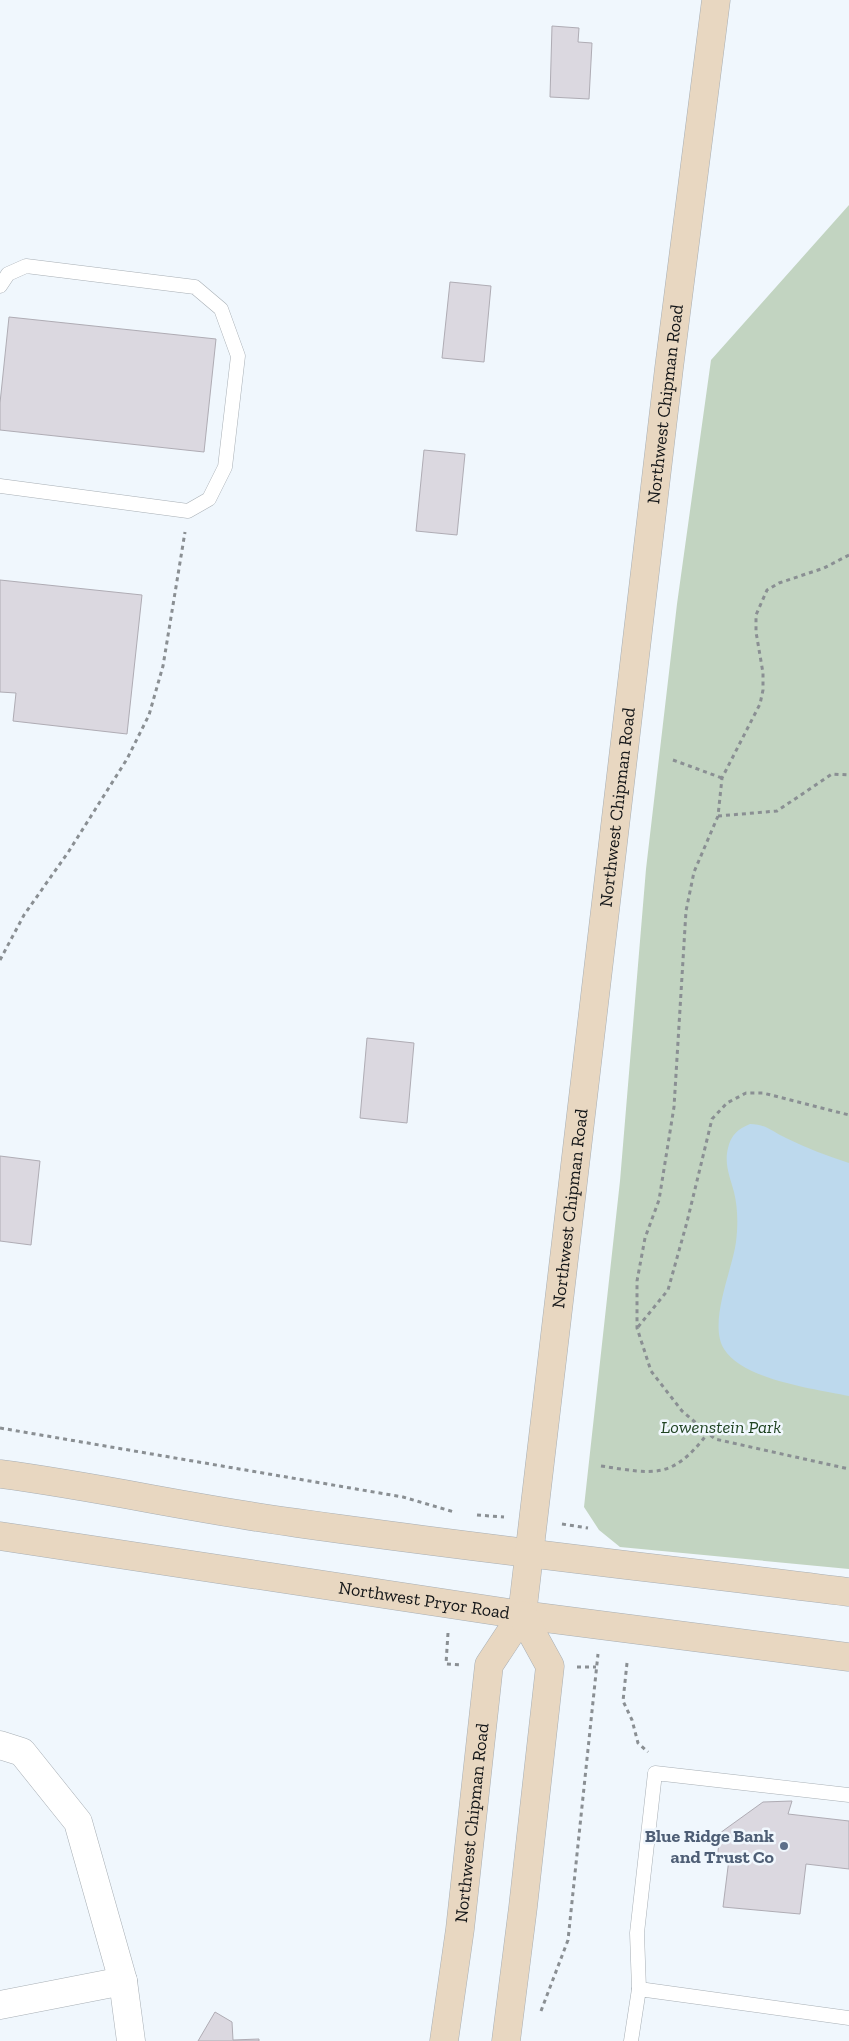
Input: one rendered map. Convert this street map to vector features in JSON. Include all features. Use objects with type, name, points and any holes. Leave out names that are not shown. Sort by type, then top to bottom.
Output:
[{"type":"main road","name":"Northwest Chipman Road","points":[[444,2041],[460,1929],[489,1665],[522,1614],[668,378],[716,0]]},
{"type":"main road","points":[[0,1474],[62,1482],[294,1523],[529,1554],[849,1592]]},
{"type":"main road","name":"Northwest Pryor Road","points":[[0,1536],[522,1614],[849,1657]]},
{"type":"main road","points":[[506,2041],[524,1907],[550,1666],[522,1614]]},
{"type":"street","points":[[0,1745],[22,1752],[78,1822],[122,1981],[131,2041]]},
{"type":"street","points":[[0,2005],[122,1981]]},
{"type":"lane","points":[[0,286],[8,274],[26,266],[195,287],[221,309],[238,356],[225,467],[210,499],[188,511],[0,486]]},
{"type":"lane","points":[[631,2041],[640,1989],[637,1932],[654,1773],[849,1795]]},
{"type":"lane","points":[[640,1989],[849,2018]]},
{"type":"path","points":[[0,960],[24,915],[69,851],[127,759],[150,714],[164,666],[188,511]]},
{"type":"path","points":[[849,555],[824,568],[767,590],[756,615],[756,632],[763,673],[760,704],[722,778],[718,816],[694,872],[686,910],[674,1106],[659,1200],[646,1238],[638,1281],[637,1328],[651,1371],[682,1411],[715,1439],[849,1469]]},
{"type":"path","points":[[673,760],[722,778]]},
{"type":"path","points":[[718,816],[777,811],[832,774],[849,775]]},
{"type":"path","points":[[637,1328],[668,1290],[712,1119],[727,1103],[746,1093],[763,1093],[849,1115]]},
{"type":"path","points":[[0,1428],[403,1497],[457,1513]]},
{"type":"path","points":[[601,1466],[642,1472],[670,1468],[684,1460],[708,1433]]},
{"type":"path","points":[[538,2018],[568,1940],[597,1658]]},
{"type":"path","points":[[627,1663],[623,1701],[632,1720],[638,1743],[648,1753]]},
{"type":"green space","name":"Lowenstein Park","points":[[849,205],[849,1569],[620,1547],[599,1530],[584,1507],[620,1181],[646,869],[677,604],[711,360]]},
{"type":"water","points":[[750,1124],[765,1127],[825,1155],[849,1163],[849,1396],[781,1382],[763,1376],[733,1360],[724,1349],[720,1338],[720,1311],[734,1254],[737,1230],[736,1204],[728,1170],[727,1154],[729,1143],[733,1136]]},
{"type":"building","points":[[552,26],[579,28],[578,42],[592,43],[589,99],[550,97]]},
{"type":"building","points":[[450,282],[491,286],[484,362],[442,358]]},
{"type":"building","points":[[9,317],[216,339],[204,452],[0,430],[0,403]]},
{"type":"building","points":[[424,450],[465,454],[457,535],[416,531]]},
{"type":"building","points":[[0,580],[142,595],[127,734],[13,721],[16,693],[0,692]]},
{"type":"building","points":[[367,1038],[414,1043],[407,1123],[360,1118]]},
{"type":"building","points":[[0,1156],[40,1161],[31,1245],[0,1241]]},
{"type":"building","name":"Blue Ridge Bank and Trust Co","points":[[792,1801],[788,1814],[849,1821],[849,1869],[806,1864],[800,1914],[723,1907],[729,1859],[717,1860],[720,1833],[763,1802]]},
{"type":"building","points":[[215,2012],[232,2022],[233,2040],[259,2039],[259,2041],[198,2041]]},
{"type":"place","name":"Blue Ridge Bank and Trust Co","points":[[784,1846]]}]
